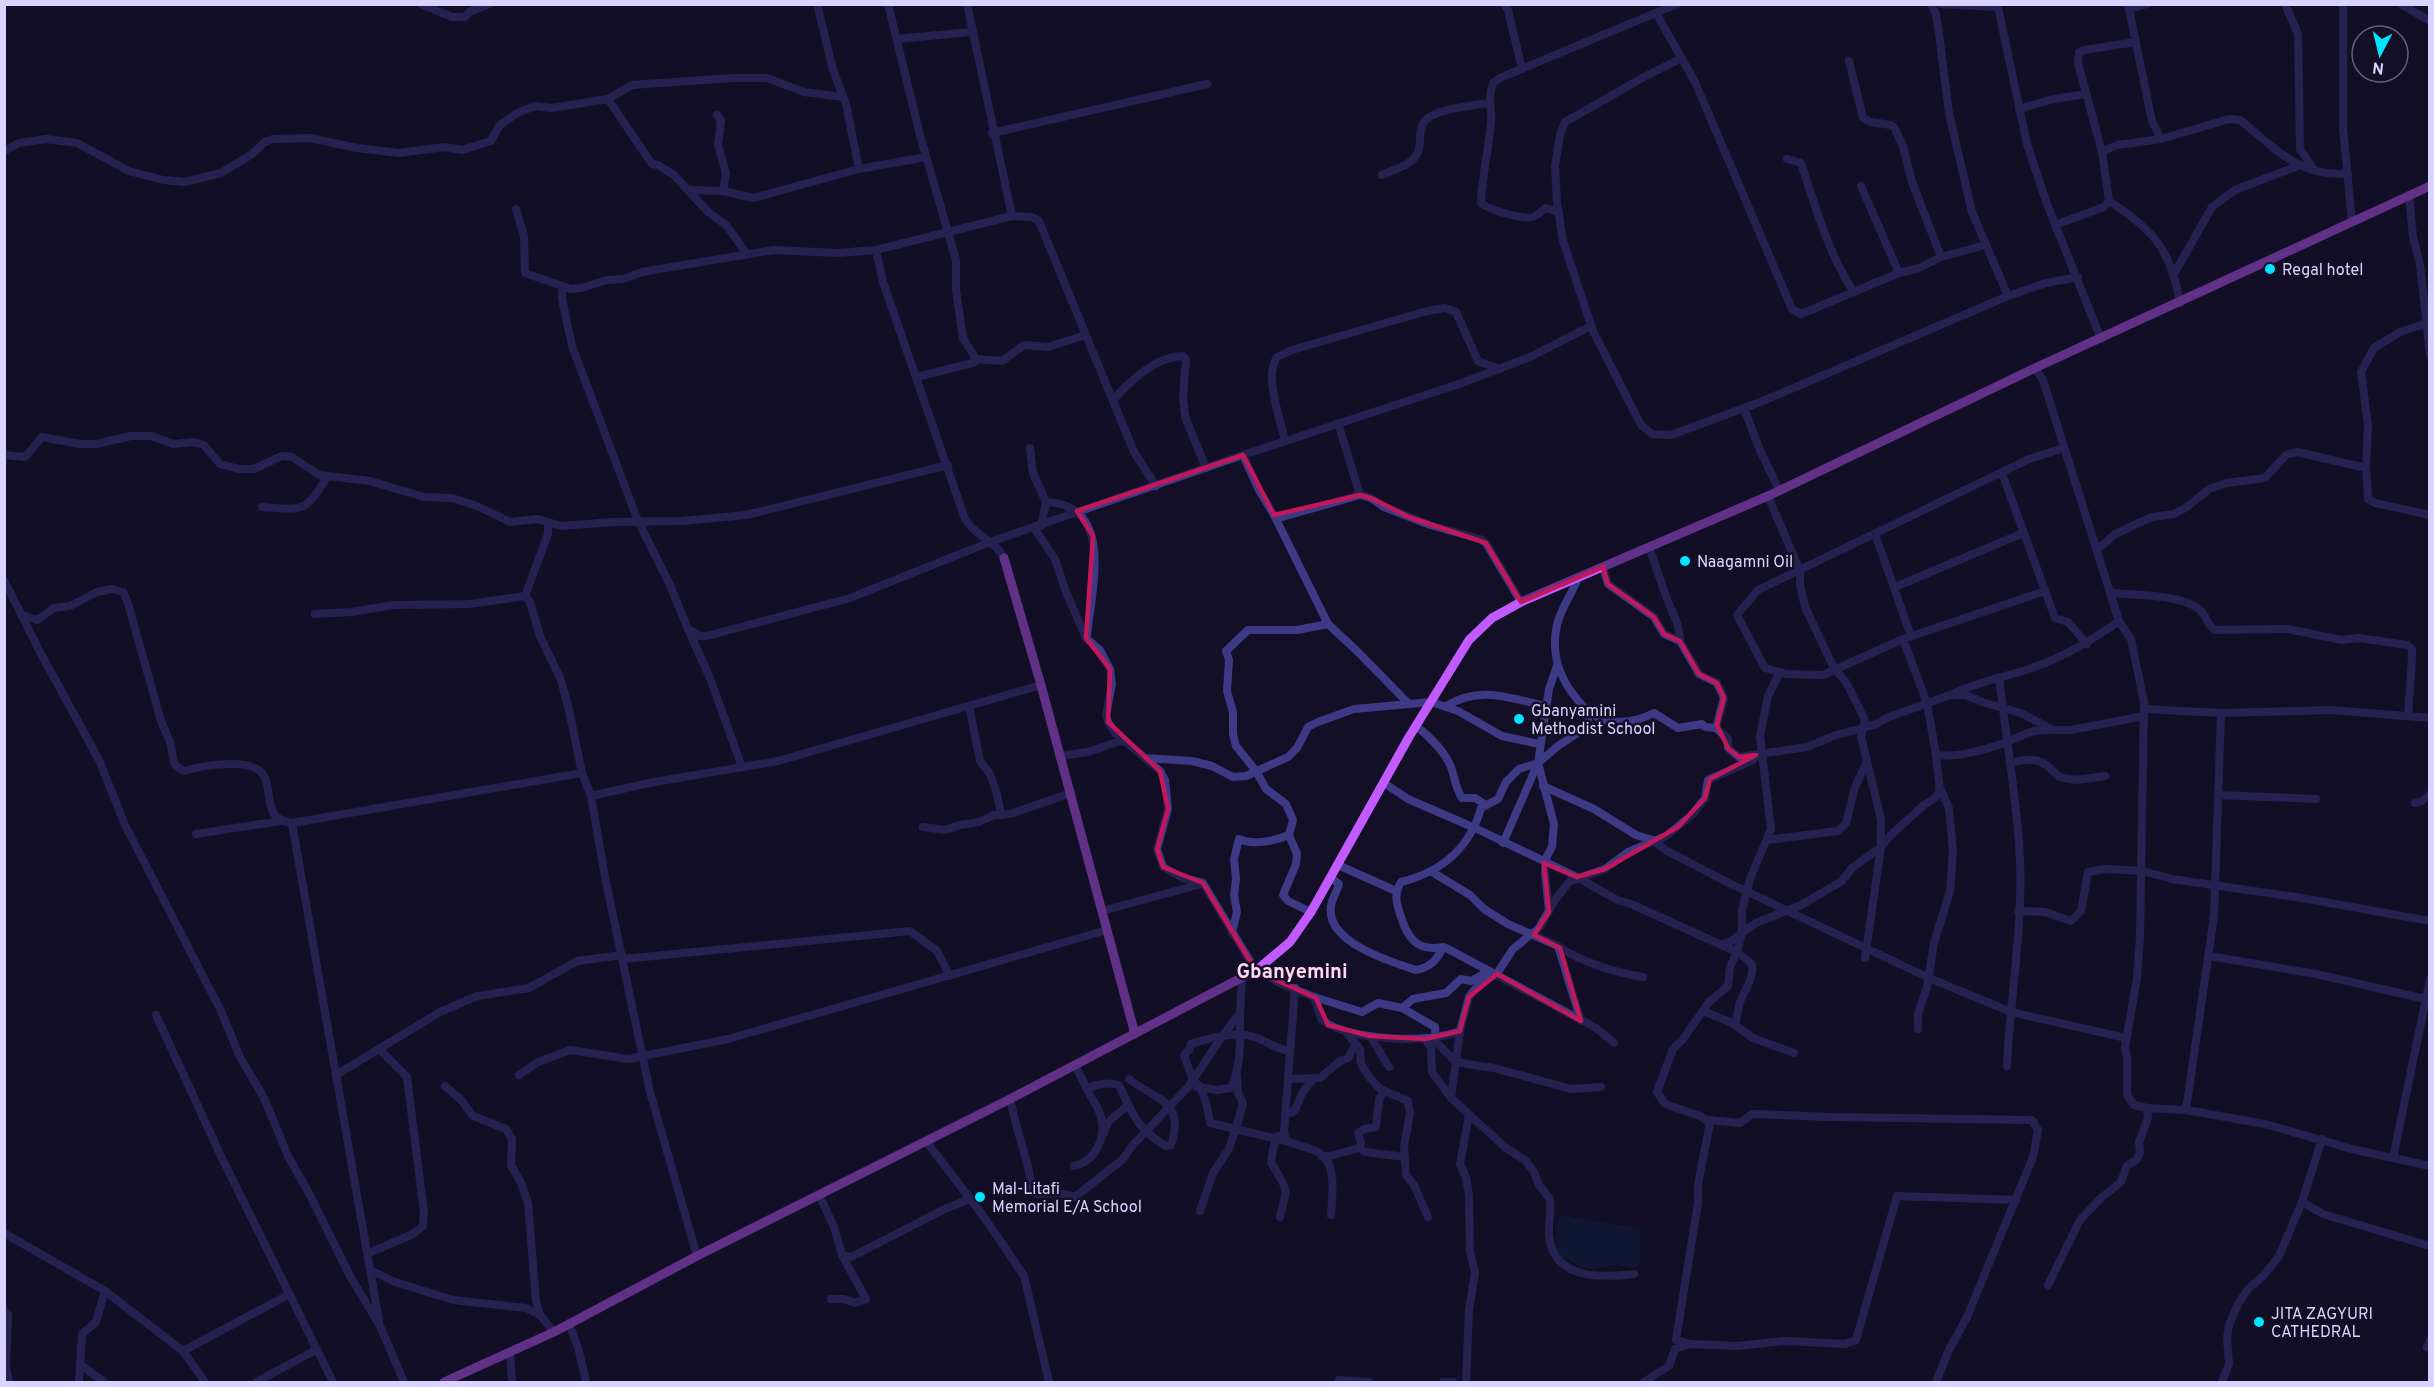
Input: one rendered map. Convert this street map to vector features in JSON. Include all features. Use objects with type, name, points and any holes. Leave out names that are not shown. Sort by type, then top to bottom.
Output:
[{"type":"main road","points":[[444,1383],[554,1332],[697,1256],[1010,1099],[1257,970],[1290,942],[1311,912],[1416,726],[1459,655],[1476,632],[1492,618],[1521,602],[1768,496],[2035,368],[2430,186]]},
{"type":"main road","points":[[1004,558],[1071,793],[1135,1034]]},
{"type":"street","points":[[421,4],[452,18],[465,17],[469,12],[489,4]]},
{"type":"street","points":[[817,4],[833,70],[843,97],[859,169]]},
{"type":"street","points":[[888,4],[926,157],[956,260],[956,290],[963,338],[976,359]]},
{"type":"street","points":[[967,4],[992,133],[1012,216]]},
{"type":"street","points":[[1504,4],[1522,69]]},
{"type":"street","points":[[1558,212],[1545,208],[1534,216],[1524,218],[1486,208],[1481,203],[1492,119],[1489,104],[1492,83],[1677,4]]},
{"type":"street","points":[[1931,4],[1936,14],[1949,113],[1972,212],[2008,296]]},
{"type":"street","points":[[1941,4],[1998,6],[2027,144],[2055,225],[2078,277],[2101,339]]},
{"type":"street","points":[[2147,4],[2128,7],[2152,121],[2161,139]]},
{"type":"street","points":[[2285,4],[2298,34],[2300,149],[2313,168]]},
{"type":"street","points":[[2343,4],[2342,95],[2352,222]]},
{"type":"street","points":[[2401,4],[2430,21]]},
{"type":"street","points":[[1656,14],[1695,82],[1792,309],[1801,314],[1899,273],[1919,268],[1941,257],[1985,245]]},
{"type":"street","points":[[897,39],[971,32]]},
{"type":"street","points":[[2055,225],[2104,207],[2109,201],[2102,152],[2078,63],[2079,53],[2084,50],[2136,42]]},
{"type":"street","points":[[1680,59],[1644,76],[1565,122],[1560,135],[1555,166],[1558,212],[1569,261],[1591,326],[1641,425],[1652,434],[1671,435],[1744,408],[2008,296],[2046,283],[2078,277]]},
{"type":"street","points":[[1849,61],[1863,118],[1870,122],[1891,125],[1898,134],[1912,182],[1941,257]]},
{"type":"street","points":[[4,151],[19,143],[46,139],[77,143],[129,171],[163,180],[185,182],[221,173],[265,142],[273,139],[310,138],[399,153],[445,147],[462,150],[490,141],[499,126],[517,113],[535,106],[551,108],[608,99],[632,85],[732,78],[767,78],[804,92],[843,97]]},
{"type":"street","points":[[992,133],[1207,84]]},
{"type":"street","points":[[2019,109],[2053,99],[2086,94]]},
{"type":"street","points":[[608,99],[652,164],[674,174],[707,211],[726,225],[747,254]]},
{"type":"street","points":[[1382,175],[1413,160],[1419,152],[1422,125],[1427,119],[1458,106],[1489,104]]},
{"type":"street","points":[[717,115],[721,120],[718,145],[726,173],[723,191]]},
{"type":"street","points":[[2102,152],[2117,146],[2161,139],[2229,119],[2240,120],[2298,166]]},
{"type":"street","points":[[689,190],[723,191],[753,198],[859,169],[926,157]]},
{"type":"street","points":[[1787,159],[1801,164],[1821,220],[1847,282],[1854,292]]},
{"type":"street","points":[[2174,274],[2212,207],[2235,190],[2298,166],[2313,168],[2322,173],[2348,174]]},
{"type":"street","points":[[1861,186],[1899,273]]},
{"type":"street","points":[[2409,195],[2430,354]]},
{"type":"street","points":[[2109,201],[2156,238],[2169,258],[2180,303]]},
{"type":"street","points":[[516,209],[524,236],[525,273],[562,287],[581,288],[607,280],[623,279],[642,272],[774,250],[837,253],[876,250],[1012,216],[1032,216],[1040,221],[1134,452],[1156,486]]},
{"type":"street","points":[[876,250],[883,282],[965,519],[975,533],[990,543],[1004,558]]},
{"type":"street","points":[[2420,265],[2430,264]]},
{"type":"street","points":[[562,287],[562,299],[572,346],[638,521],[670,585],[710,678],[742,767]]},
{"type":"street","points":[[1285,441],[1271,369],[1277,357],[1292,350],[1427,311],[1445,308],[1456,312],[1478,361],[1499,369]]},
{"type":"street","points":[[2427,323],[2400,332],[2374,348],[2361,372],[2368,425],[2366,468],[2368,499],[2375,503],[2430,515]]},
{"type":"street","points":[[688,629],[700,636],[707,636],[823,607],[1077,511],[1499,369],[1530,357],[1591,326]]},
{"type":"street","points":[[976,359],[1002,361],[1024,345],[1048,347],[1086,335]]},
{"type":"street","points":[[1114,399],[1125,386],[1146,369],[1176,356],[1183,356],[1186,360],[1183,397],[1185,417],[1206,468]]},
{"type":"street","points":[[916,377],[969,364],[975,362],[976,359]]},
{"type":"street","points":[[2035,368],[2043,380],[2119,621],[2131,639],[2144,713],[2143,871],[2137,978],[2126,1038],[2127,1095],[2134,1105],[2186,1110],[2265,1124],[2352,1149],[2430,1166]]},
{"type":"street","points":[[1744,408],[1759,448],[1779,490]]},
{"type":"street","points":[[1338,423],[1360,495]]},
{"type":"street","points":[[4,455],[25,457],[42,437],[80,444],[96,444],[131,436],[152,436],[173,444],[194,442],[204,445],[220,464],[238,469],[254,469],[282,456],[292,457],[319,475],[370,482],[424,497],[452,498],[477,506],[510,522],[538,519],[561,526],[638,521],[683,522],[746,515],[948,465]]},
{"type":"street","points":[[1030,448],[1033,473],[1046,502],[1037,527],[1055,559],[1066,592],[1086,638],[1100,650],[1110,669],[1112,684],[1106,715],[1112,729],[1160,771],[1165,780],[1168,809],[1157,849],[1163,867],[1183,878],[1203,883],[1257,970],[1277,982],[1314,997],[1362,1012],[1378,1003],[1402,1008],[1434,1027],[1435,1038],[1441,1048],[1455,1061],[1494,1068],[1571,1089],[1601,1087]]},
{"type":"street","points":[[2045,591],[1907,637],[1834,668],[1823,675],[1780,672],[1765,668],[1737,615],[1758,590],[2029,459],[2064,448]]},
{"type":"street","points":[[2096,548],[2115,534],[2152,517],[2174,514],[2187,507],[2208,489],[2226,483],[2265,478],[2286,455],[2298,452],[2366,468]]},
{"type":"street","points":[[1243,455],[1328,624],[1408,703]]},
{"type":"street","points":[[2002,473],[2055,618],[2068,622],[2087,644]]},
{"type":"street","points":[[262,507],[297,509],[306,506],[327,477]]},
{"type":"street","points":[[1274,515],[1282,516],[1360,495],[1371,498],[1384,507],[1436,528],[1480,539],[1493,553],[1521,602]]},
{"type":"street","points":[[1768,496],[1800,571],[1804,607],[1834,668],[1846,682],[1865,720],[1861,737],[1881,819],[1881,847],[1865,958]]},
{"type":"street","points":[[1046,502],[1058,502],[1077,511],[1086,520],[1093,536],[1094,556],[1086,638]]},
{"type":"street","points":[[525,596],[548,534],[548,522]]},
{"type":"street","points":[[1895,587],[2023,533]]},
{"type":"street","points":[[1721,945],[1731,941],[1756,923],[1786,909],[1801,905],[1842,881],[1864,856],[1881,847],[1940,791],[1927,703],[1895,587],[1875,534]]},
{"type":"street","points":[[1650,547],[1666,599],[1678,625],[1680,641],[1699,674],[1717,683],[1724,698],[1716,728]]},
{"type":"street","points":[[1603,567],[1608,584],[1654,617],[1664,634],[1680,641]]},
{"type":"street","points":[[1578,578],[1557,625],[1555,647],[1557,664],[1568,689],[1590,713],[1602,720],[1627,723],[1639,721],[1654,713],[1678,728],[1702,724],[1705,727],[1716,728],[1728,739],[1728,748],[1739,757],[1807,747],[1836,735],[1862,729],[1979,682],[2030,669],[2087,644],[2119,621]]},
{"type":"street","points":[[5,582],[99,760],[125,825],[221,1011],[240,1057],[264,1098],[288,1156],[350,1276],[380,1326],[404,1383]]},
{"type":"street","points":[[22,615],[37,620],[54,608],[70,606],[97,592],[112,589],[123,592],[128,600],[134,629],[176,766],[184,771],[209,764],[251,766],[259,770],[264,776],[273,814],[281,821]]},
{"type":"street","points":[[2111,593],[2154,596],[2193,605],[2200,609],[2208,626],[2215,630],[2288,629],[2342,640],[2359,638],[2407,645],[2412,649],[2408,715]]},
{"type":"street","points":[[315,614],[351,612],[394,605],[469,604],[525,596]]},
{"type":"street","points":[[525,596],[530,602],[540,636],[561,680],[582,773],[591,796],[650,1092],[697,1256]]},
{"type":"street","points":[[1311,912],[1288,901],[1283,895],[1296,864],[1297,854],[1289,835],[1293,820],[1286,804],[1266,789],[1256,771],[1236,746],[1234,717],[1227,691],[1228,648],[1248,630],[1297,630],[1328,624]]},
{"type":"street","points":[[1550,912],[1546,864],[1552,847],[1554,824],[1538,763],[1539,744],[1549,689],[1557,664]]},
{"type":"street","points":[[1780,672],[1768,696],[1760,736],[1760,755],[1771,829],[1742,910],[1742,932],[1730,967],[1728,986],[1709,1002],[1673,1048],[1657,1092],[1665,1104],[1708,1120],[1740,1123],[1752,1114],[2032,1120],[2038,1130],[2033,1157],[1967,1317],[1949,1350],[1936,1383]]},
{"type":"street","points":[[1999,677],[2020,861],[2017,962],[2007,1066]]},
{"type":"street","points":[[591,796],[778,761],[1041,685]]},
{"type":"street","points":[[1446,706],[1459,698],[1478,693],[1546,706]]},
{"type":"street","points":[[1950,695],[1966,695],[2021,713],[2053,730]]},
{"type":"street","points":[[1145,758],[1192,761],[1212,766],[1233,777],[1246,776],[1288,757],[1297,748],[1308,727],[1318,722],[1354,709],[1431,702],[1446,706],[1502,736],[1539,744]]},
{"type":"street","points":[[969,706],[980,760],[990,774],[1001,815]]},
{"type":"street","points":[[1936,755],[1958,756],[2006,742],[2030,731],[2071,730],[2144,713],[2332,710],[2430,718]]},
{"type":"street","points":[[1590,713],[1585,728],[1538,763],[1519,770],[1506,782],[1498,799],[1481,808],[1475,828],[1461,847],[1432,872],[1401,882],[1396,891],[1396,902],[1406,934],[1421,946],[1443,947],[1596,1028],[1614,1043]]},
{"type":"street","points":[[2186,1110],[2209,956],[2215,885],[2221,713]]},
{"type":"street","points":[[1416,726],[1434,740],[1450,766],[1455,788],[1462,798],[1475,798],[1486,805]]},
{"type":"street","points":[[1059,756],[1088,752],[1123,740]]},
{"type":"street","points":[[1451,1098],[1455,1061],[1469,997],[1513,949],[1544,922],[1563,889],[1577,878],[1605,869],[1628,852],[1666,836],[1692,815],[1705,798],[1708,780],[1754,760],[1760,755]]},
{"type":"street","points":[[2010,763],[2031,758],[2049,765],[2059,777],[2076,780],[2105,776]]},
{"type":"street","points":[[1767,840],[1838,831],[1846,823],[1855,787],[1867,762]]},
{"type":"street","points":[[1503,843],[1538,763]]},
{"type":"street","points":[[196,834],[281,821],[292,823],[582,773]]},
{"type":"street","points":[[1384,783],[1408,799],[1475,828],[1617,900],[1631,904],[1737,952],[1752,964],[1753,969],[1750,984],[1741,1000],[1736,1022]]},
{"type":"street","points":[[1918,1029],[1918,1014],[1929,978],[1934,943],[1950,891],[1953,851],[1949,808],[1939,785]]},
{"type":"street","points":[[1543,786],[1594,809],[1636,835],[1653,840],[1667,851],[1747,892],[1929,978],[2011,1012],[2126,1038]]},
{"type":"street","points":[[923,827],[945,830],[1010,814],[1071,793]]},
{"type":"street","points":[[2415,803],[2422,801],[2430,794]]},
{"type":"street","points":[[2218,795],[2316,799]]},
{"type":"street","points":[[292,823],[351,1172],[369,1253],[380,1326]]},
{"type":"street","points":[[1232,933],[1237,912],[1234,895],[1236,879],[1234,859],[1239,839],[1257,842],[1276,840],[1289,835]]},
{"type":"street","points":[[1338,865],[1396,891]]},
{"type":"street","points":[[2018,911],[2044,912],[2071,921],[2081,911],[2088,872],[2105,869],[2143,871],[2172,879],[2302,898],[2430,921]]},
{"type":"street","points":[[1432,872],[1470,895],[1484,909],[1508,924],[1584,962],[1611,972],[1643,977]]},
{"type":"street","points":[[1331,878],[1339,884],[1330,906],[1332,919],[1343,935],[1356,947],[1416,970],[1425,969],[1436,961],[1443,947]]},
{"type":"street","points":[[1102,912],[1203,883]]},
{"type":"street","points":[[519,1075],[538,1062],[570,1050],[628,1059],[728,1039],[1107,930]]},
{"type":"street","points":[[336,1075],[440,1012],[477,996],[529,988],[577,961],[910,931],[937,951],[950,976]]},
{"type":"street","points":[[1560,948],[1581,1021]]},
{"type":"street","points":[[2209,956],[2316,974],[2425,999]]},
{"type":"street","points":[[1402,1008],[1413,999],[1446,993],[1461,979],[1471,981],[1493,973]]},
{"type":"street","points":[[1200,1210],[1213,1173],[1228,1149],[1243,1103],[1238,1093],[1242,979]]},
{"type":"street","points":[[2393,1158],[2430,979]]},
{"type":"street","points":[[1286,1141],[1284,1131],[1295,988]]},
{"type":"street","points":[[1314,997],[1322,1020],[1346,1032],[1370,1036],[1425,1039],[1461,1031]]},
{"type":"street","points":[[1703,1011],[1732,1023],[1753,1038],[1794,1053]]},
{"type":"street","points":[[1010,1099],[1032,1189],[1036,1194],[1058,1193],[1075,1197],[1122,1160],[1133,1145],[1170,1108],[1191,1083],[1240,1013]]},
{"type":"street","points":[[156,1015],[288,1295],[333,1383]]},
{"type":"street","points":[[1346,1032],[1360,1049],[1361,1064],[1380,1089],[1408,1101],[1410,1113],[1406,1133],[1406,1175],[1414,1185],[1428,1216]]},
{"type":"street","points":[[1191,1083],[1184,1055],[1190,1049],[1191,1044],[1223,1035],[1240,1035],[1262,1040],[1272,1047],[1289,1051]]},
{"type":"street","points":[[1370,1036],[1389,1067]]},
{"type":"street","points":[[1425,1039],[1431,1048],[1432,1072],[1451,1098],[1506,1148],[1525,1160],[1534,1172],[1539,1185],[1550,1199],[1549,1235],[1556,1260],[1563,1266],[1590,1275],[1606,1277],[1634,1274]]},
{"type":"street","points":[[1288,1079],[1320,1078],[1340,1061],[1348,1058],[1356,1044]]},
{"type":"street","points":[[369,1253],[413,1234],[423,1226],[424,1213],[407,1077],[379,1049]]},
{"type":"street","points":[[1075,1065],[1101,1116],[1102,1136]]},
{"type":"street","points":[[1191,1083],[1217,1090],[1231,1088],[1238,1075]]},
{"type":"street","points":[[1087,1089],[1091,1086],[1114,1083],[1119,1085],[1127,1106],[1146,1133],[1165,1146],[1171,1145],[1176,1130],[1175,1116],[1170,1108],[1159,1096],[1140,1088],[1129,1079]]},
{"type":"street","points":[[1286,1114],[1293,1113],[1298,1108],[1301,1094],[1314,1079]]},
{"type":"street","points":[[445,1086],[462,1101],[473,1116],[506,1129],[512,1139],[511,1165],[524,1189],[528,1203],[536,1301],[540,1315],[554,1332]]},
{"type":"street","points":[[1200,1087],[1210,1123],[1286,1141],[1322,1156],[1329,1164],[1333,1191],[1331,1215]]},
{"type":"street","points":[[1359,1148],[1361,1143],[1358,1133],[1376,1126],[1379,1099],[1385,1091]]},
{"type":"street","points":[[1074,1166],[1093,1156],[1108,1122],[1127,1106]]},
{"type":"street","points":[[2048,1285],[2080,1220],[2101,1198],[2121,1182],[2127,1166],[2136,1160],[2139,1153],[2139,1142],[2148,1118],[2147,1108]]},
{"type":"street","points":[[1466,1383],[1469,1310],[1475,1273],[1470,1251],[1469,1196],[1466,1177],[1460,1164],[1468,1115]]},
{"type":"street","points":[[1644,1383],[1669,1366],[1675,1349],[1698,1203],[1698,1184],[1709,1136],[1710,1123],[1708,1120]]},
{"type":"street","points":[[1280,1217],[1286,1192],[1271,1162],[1275,1139],[1284,1131]]},
{"type":"street","points":[[2222,1383],[2229,1364],[2228,1331],[2238,1304],[2248,1289],[2264,1275],[2278,1256],[2302,1202],[2322,1139]]},
{"type":"street","points":[[926,1141],[1024,1276],[1049,1383]]},
{"type":"street","points":[[1322,1156],[1359,1148],[1365,1152],[1405,1157]]},
{"type":"street","points":[[819,1195],[834,1227],[842,1255],[866,1299],[855,1303],[844,1299],[831,1299]]},
{"type":"street","points":[[1676,1340],[1690,1344],[1736,1346],[1785,1341],[1845,1344],[1856,1340],[1897,1196],[2016,1200]]},
{"type":"street","points":[[842,1255],[851,1257],[970,1199]]},
{"type":"street","points":[[2302,1202],[2323,1214],[2430,1246]]},
{"type":"street","points":[[4,1233],[105,1291],[183,1351],[205,1383]]},
{"type":"street","points":[[370,1270],[395,1282],[453,1300],[526,1308],[540,1315]]},
{"type":"street","points":[[79,1383],[82,1334],[96,1322],[105,1291]]},
{"type":"street","points":[[183,1351],[288,1295]]},
{"type":"street","points":[[4,1311],[8,1314],[6,1367],[9,1383]]},
{"type":"street","points":[[569,1323],[579,1351],[586,1383]]},
{"type":"street","points":[[1675,1349],[1690,1344]]},
{"type":"street","points":[[256,1383],[316,1350]]},
{"type":"street","points":[[510,1353],[512,1383]]},
{"type":"street","points":[[81,1365],[105,1383]]},
{"type":"street","points":[[1339,1380],[1369,1383]]},
{"type":"street","points":[[1443,1383],[1453,1383]]},
{"type":"highlighted area","points":[[1243,455],[1274,515],[1360,495],[1371,498],[1409,517],[1486,543],[1521,602],[1603,567],[1608,584],[1654,617],[1664,634],[1680,641],[1699,674],[1717,683],[1724,698],[1717,725],[1728,748],[1739,757],[1756,755],[1710,779],[1705,798],[1678,827],[1605,869],[1577,877],[1544,863],[1549,912],[1534,935],[1560,948],[1581,1021],[1497,974],[1469,997],[1460,1031],[1425,1039],[1370,1036],[1328,1025],[1316,998],[1256,971],[1203,883],[1163,867],[1157,849],[1168,809],[1160,771],[1108,722],[1110,669],[1086,638],[1093,536],[1077,511]]},
{"type":"water","points":[[1565,1215],[1640,1229],[1640,1263],[1634,1267],[1611,1265],[1587,1269],[1558,1255],[1557,1228],[1559,1217]]},
{"type":"place","name":"Regal hotel","points":[[2270,269]]},
{"type":"place","name":"Naagamni Oil","points":[[1685,561]]},
{"type":"place","name":"Gbanyamini Methodist School","points":[[1519,719]]},
{"type":"place","name":"Mal-Litafi Memorial E/A School","points":[[980,1197]]},
{"type":"place","name":"JITA ZAGYURI CATHEDRAL","points":[[2259,1322]]},
{"type":"district","name":"Gbanyemini","points":[[1292,971]]}]
